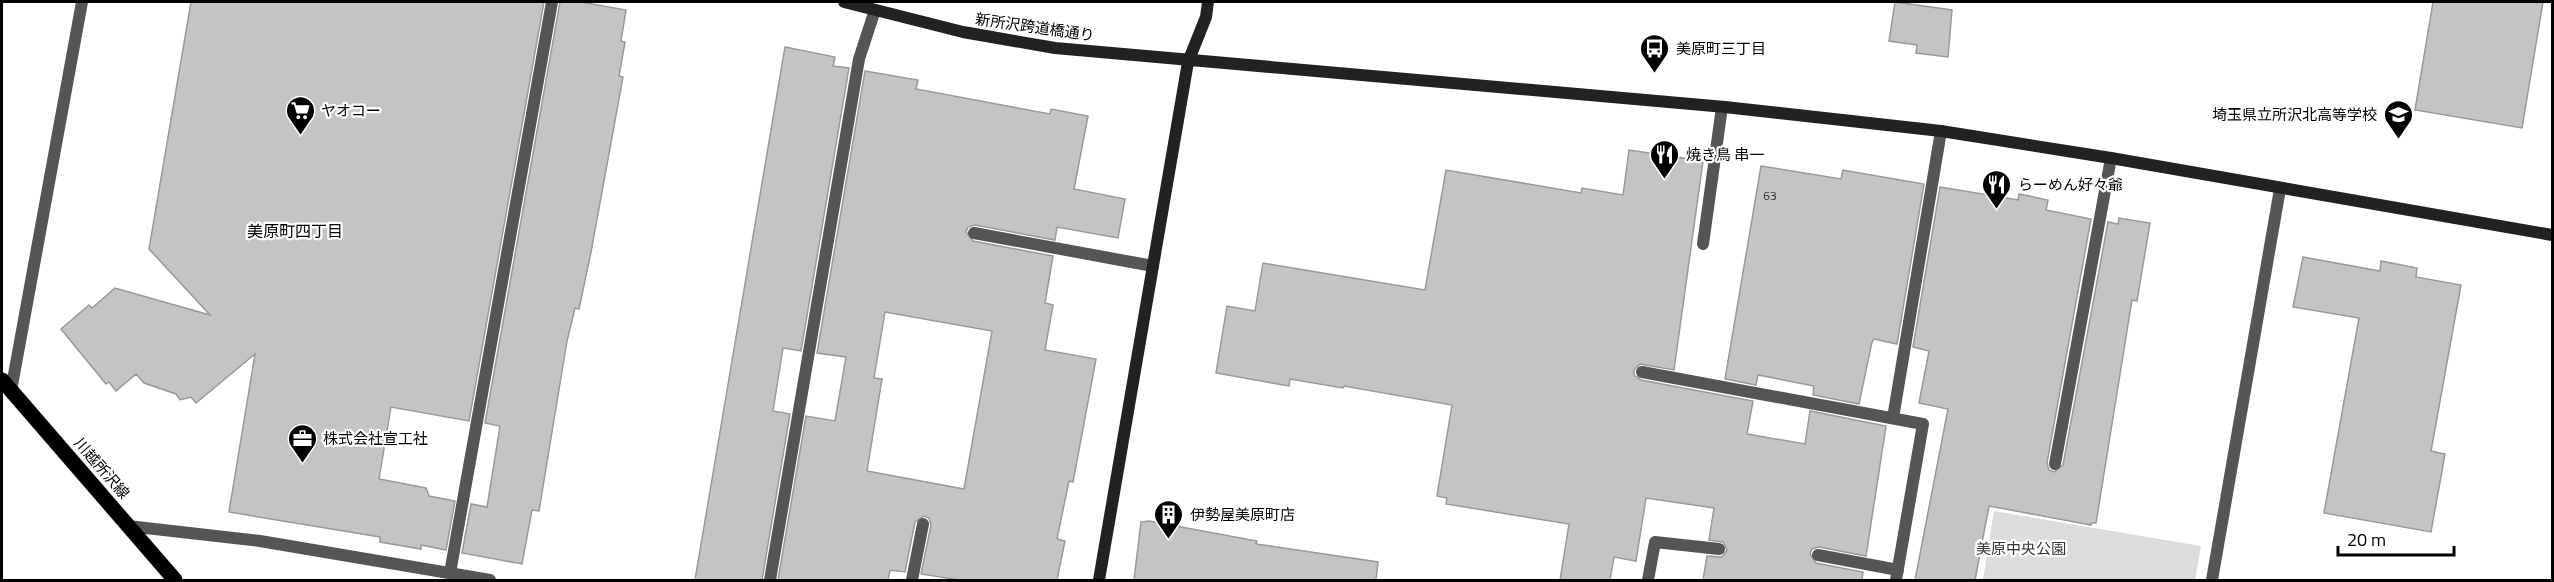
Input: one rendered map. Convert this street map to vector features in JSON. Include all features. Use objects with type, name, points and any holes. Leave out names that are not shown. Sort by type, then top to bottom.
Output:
[{"type":"main road","name":"川越所沢線","points":[[6,385],[175,580]]},
{"type":"street","points":[[6,385],[20,339],[82,2]]},
{"type":"street","points":[[450,573],[552,2]]},
{"type":"street","name":"新所沢跨道橋通り","points":[[844,2],[963,32],[1054,48],[1188,62],[1722,107],[1941,131],[2111,158],[2553,235]]},
{"type":"street","points":[[1099,580],[1188,62],[1206,17],[1208,2]]},
{"type":"street","points":[[770,580],[859,59],[875,10]]},
{"type":"street","points":[[1703,244],[1722,107]]},
{"type":"street","points":[[1893,418],[1941,131]]},
{"type":"street","points":[[2055,464],[2111,158]]},
{"type":"street","points":[[2212,580],[2280,189]]},
{"type":"street","points":[[974,233],[1153,266]]},
{"type":"street","points":[[1642,372],[1923,424],[1897,575],[1818,555]]},
{"type":"street","points":[[912,580],[923,524]]},
{"type":"street","points":[[128,526],[260,541],[490,580]]},
{"type":"street","points":[[1648,580],[1655,542],[1719,549]]},
{"type":"green space","name":"美原中央公園","points":[[1994,511],[2201,546],[2195,580],[1983,580]]},
{"type":"building","points":[[191,2],[544,2],[469,421],[391,407],[379,479],[426,488],[429,496],[455,501],[446,550],[421,545],[421,549],[380,542],[380,537],[229,512],[255,354],[196,403],[191,397],[180,400],[176,394],[144,383],[136,374],[116,391],[109,382],[106,384],[61,329],[89,305],[92,308],[115,288],[210,315],[149,249]]},
{"type":"building","points":[[560,2],[581,2],[626,10],[621,41],[625,42],[619,76],[623,77],[579,309],[575,308],[567,341],[539,511],[532,510],[522,564],[462,553],[471,504],[487,507],[500,426],[485,423]]},
{"type":"building","points":[[1895,2],[1952,10],[1948,57],[1916,53],[1917,45],[1889,41]]},
{"type":"building","points":[[2433,2],[2543,2],[2522,128],[2415,110]]},
{"type":"building","points":[[785,47],[835,57],[833,66],[849,68],[801,351],[783,348],[773,411],[790,414],[762,580],[695,580]]},
{"type":"building","points":[[865,71],[918,80],[916,89],[1050,114],[1051,109],[1088,116],[1074,189],[1125,199],[1118,238],[1057,227],[1055,240],[975,225],[968,227],[966,232],[973,241],[1053,256],[1045,303],[1053,305],[1045,350],[1096,359],[1073,482],[1069,481],[1057,539],[1065,541],[1057,580],[959,580],[921,574],[931,525],[929,518],[924,516],[915,522],[905,572],[890,570],[888,580],[778,580],[806,416],[835,421],[846,357],[817,353]],"holes":[[[885,312],[992,331],[964,489],[867,471],[882,379],[874,378]]]},
{"type":"building","points":[[1629,150],[1703,161],[1674,370],[1640,364],[1634,370],[1634,375],[1641,380],[1753,401],[1747,434],[1805,444],[1810,411],[1886,426],[1866,556],[1819,547],[1812,549],[1810,554],[1816,563],[1863,572],[1862,580],[1703,580],[1707,556],[1722,557],[1727,550],[1723,542],[1709,540],[1714,508],[1646,498],[1636,561],[1614,557],[1610,580],[1560,580],[1569,524],[1446,504],[1447,498],[1437,496],[1452,405],[1344,386],[1343,388],[1290,379],[1289,386],[1216,373],[1227,306],[1255,311],[1263,263],[1425,290],[1446,170],[1581,193],[1582,188],[1623,195]]},
{"type":"building","points":[[1761,166],[1841,179],[1843,170],[1924,184],[1897,344],[1874,339],[1872,342],[1859,404],[1813,395],[1814,386],[1758,375],[1756,385],[1725,379]]},
{"type":"building","points":[[1940,187],[2018,200],[2019,194],[2048,200],[2046,210],[2091,219],[2047,463],[2049,470],[2054,472],[2063,465],[2108,222],[2118,224],[2119,218],[2150,223],[2137,301],[2132,300],[2096,523],[2091,523],[2091,525],[1989,506],[1975,580],[1915,580],[1948,409],[1919,403],[1929,351],[1913,347]]},
{"type":"building","points":[[2303,257],[2380,271],[2381,261],[2417,268],[2416,277],[2461,285],[2431,451],[2445,454],[2431,532],[2324,513],[2359,318],[2293,307]]},
{"type":"building","points":[[1149,521],[1257,541],[1256,544],[1378,562],[1376,580],[1134,580],[1141,522]]},
{"type":"place","name":"美原町三丁目","points":[[1655,74]]},
{"type":"place","name":"ヤオコー","points":[[300,136]]},
{"type":"place","name":"埼玉県立所沢北高等学校","points":[[2398,140]]},
{"type":"place","name":"焼き鳥 串一","points":[[1665,180]]},
{"type":"place","name":"らーめん好々爺","points":[[1997,210]]},
{"type":"place","name":"株式会社宣工社","points":[[302,464]]},
{"type":"place","name":"伊勢屋美原町店","points":[[1169,540]]},
{"type":"district","name":"美原町四丁目","points":[[295,231]]}]
